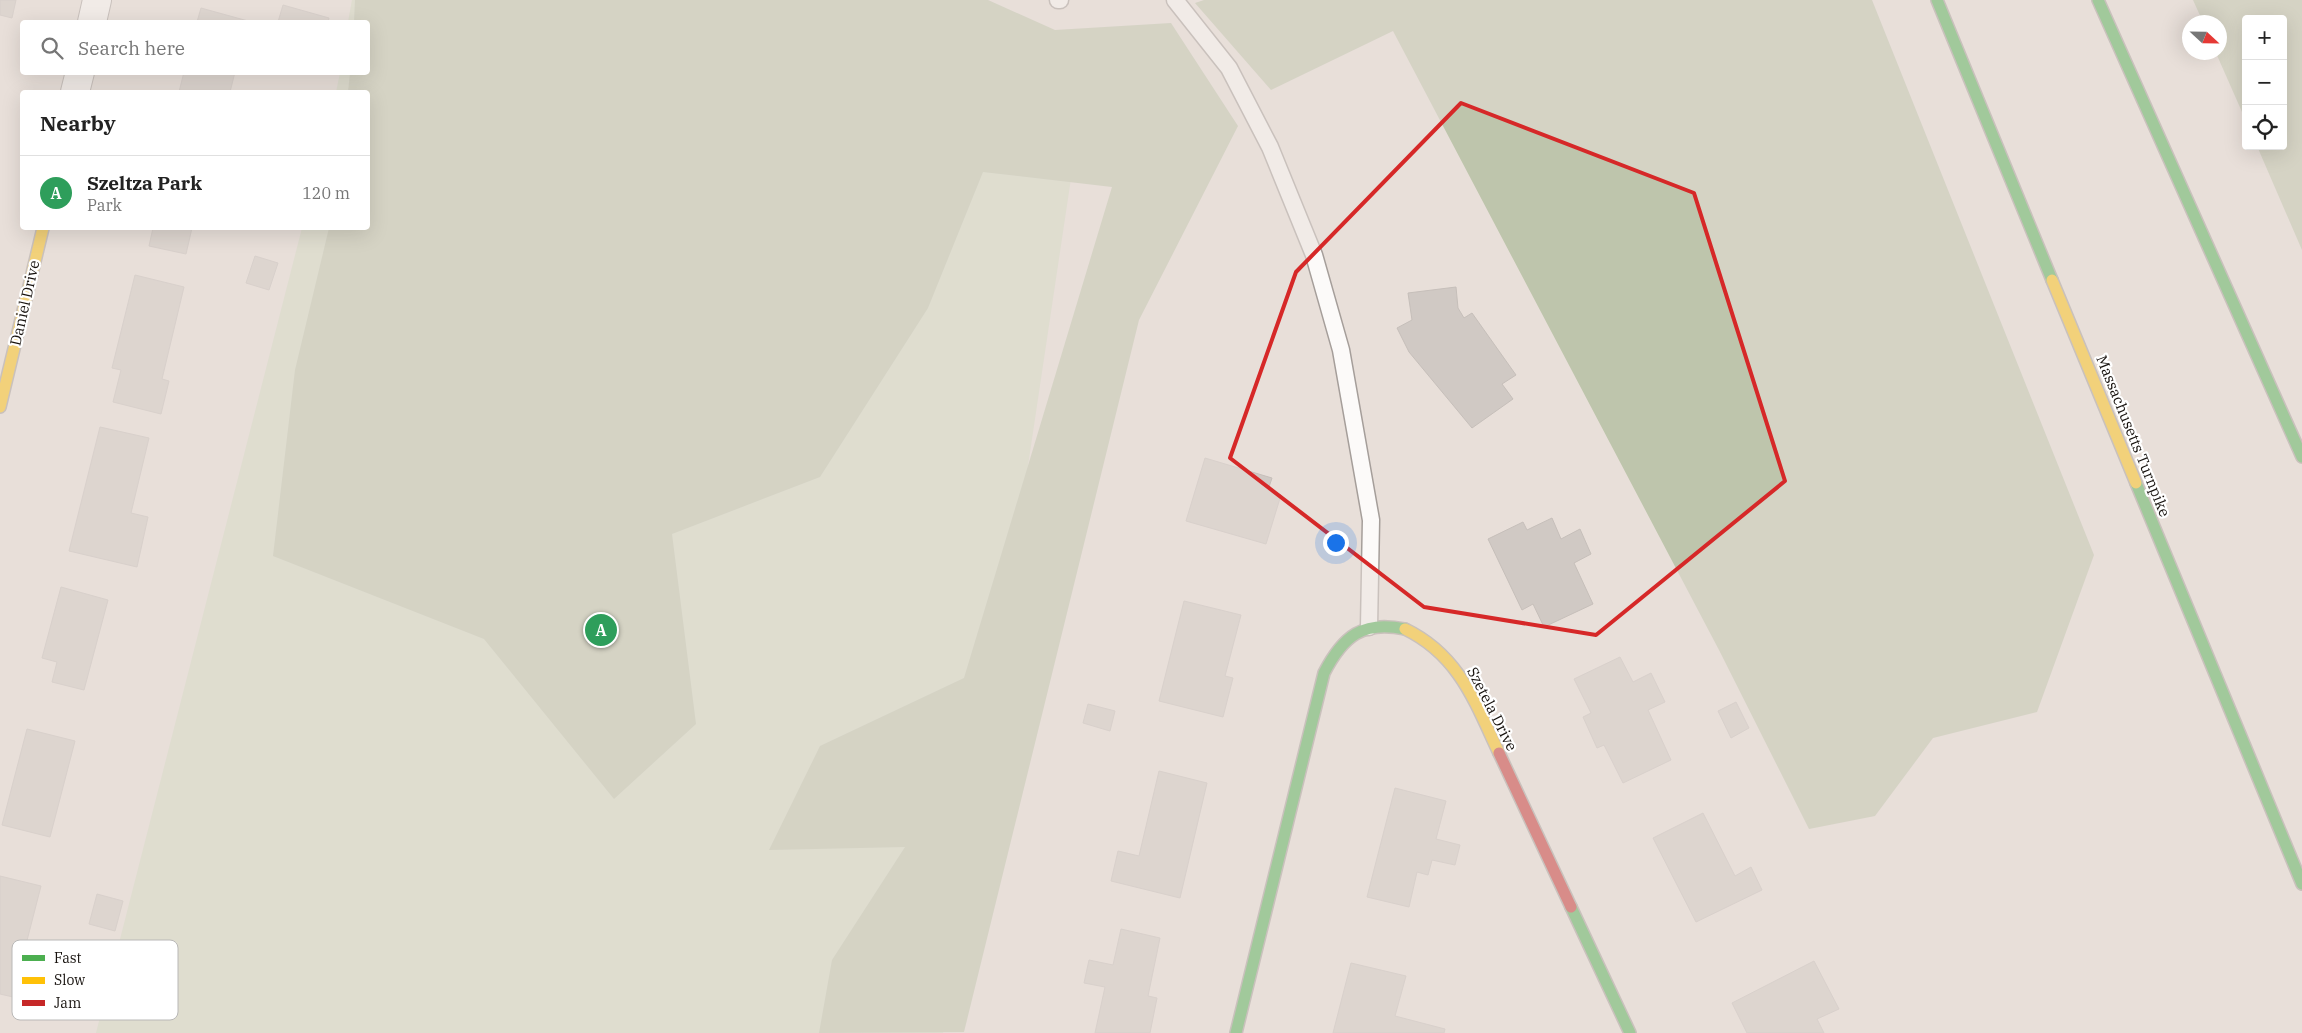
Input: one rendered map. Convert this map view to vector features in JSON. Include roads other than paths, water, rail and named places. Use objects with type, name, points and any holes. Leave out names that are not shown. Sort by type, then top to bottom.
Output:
[{"type":"main road","name":"Massachusetts Turnpike","points":[[1937,0],[2302,884]]},
{"type":"main road","points":[[2098,0],[2302,457]]},
{"type":"main road","name":"Daniel Drive","points":[[0,407],[43,230]]},
{"type":"main road","name":"Szetela Drive","points":[[1236,1033],[1324,673],[1331,655],[1338,647],[1355,634],[1377,624],[1394,625],[1411,632],[1439,650],[1451,664],[1472,696],[1630,1033]]},
{"type":"street","points":[[92,20],[97,0]]},
{"type":"street","points":[[76,90],[79,75]]},
{"type":"lane","points":[[1175,0],[1229,68],[1270,147],[1314,255],[1341,350],[1371,520],[1370,627]]},
{"type":"place","name":"Szeltza Park","points":[[601,630]]}]
